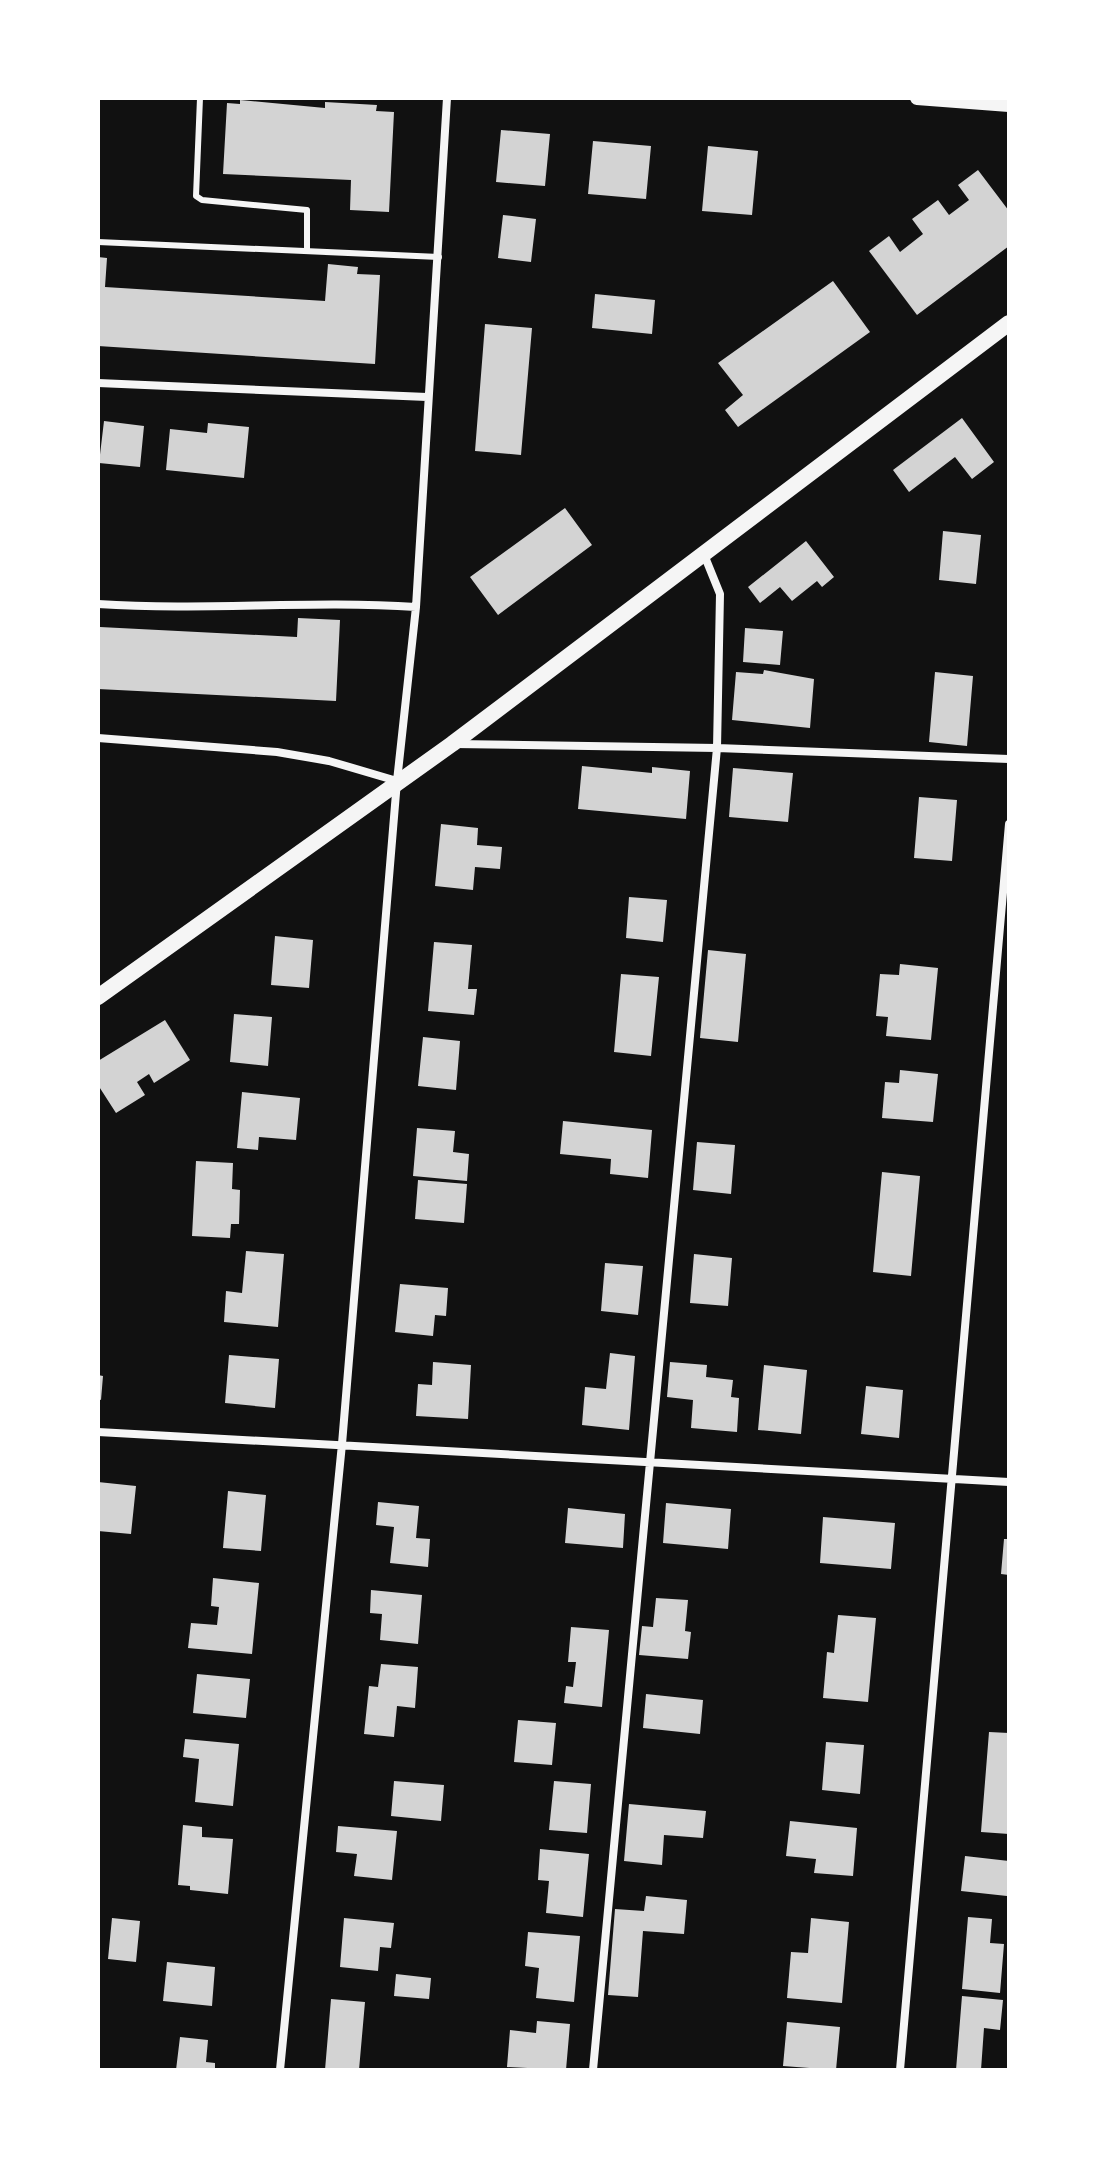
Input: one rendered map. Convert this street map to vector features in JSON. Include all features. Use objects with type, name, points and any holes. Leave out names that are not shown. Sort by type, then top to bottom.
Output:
[{"type":"main road","points":[[98,997],[452,744],[1009,323]]},
{"type":"street","points":[[280,2070],[342,1444],[397,781],[416,607],[447,98]]},
{"type":"street","points":[[917,98],[1009,105]]},
{"type":"street","points":[[98,383],[427,397]]},
{"type":"street","points":[[593,2070],[717,748],[720,594],[703,552]]},
{"type":"street","points":[[98,604],[181,607],[313,602],[416,607]]},
{"type":"street","points":[[98,738],[277,752],[329,761],[397,781]]},
{"type":"street","points":[[452,744],[717,748],[1009,759]]},
{"type":"street","points":[[900,2070],[949,1479],[1009,824]]},
{"type":"street","points":[[98,1432],[1009,1482]]},
{"type":"lane","points":[[200,98],[196,196],[202,200],[307,210],[307,251]]},
{"type":"lane","points":[[98,242],[439,257]]},
{"type":"building","points":[[240,100],[325,108],[325,102],[377,105],[376,111],[394,112],[389,212],[350,210],[351,180],[223,174],[227,103],[240,104]]},
{"type":"building","points":[[501,130],[550,134],[545,186],[496,182]]},
{"type":"building","points":[[593,141],[651,146],[646,199],[588,194]]},
{"type":"building","points":[[708,146],[758,151],[752,215],[702,211]]},
{"type":"building","points":[[978,170],[1009,211],[1009,246],[917,315],[869,251],[889,236],[900,252],[923,234],[912,219],[938,200],[949,215],[969,200],[958,185]]},
{"type":"building","points":[[503,215],[536,219],[531,262],[498,258]]},
{"type":"building","points":[[98,257],[107,258],[105,287],[325,301],[328,264],[358,267],[357,274],[380,275],[375,364],[98,346]]},
{"type":"building","points":[[833,281],[870,332],[738,427],[725,410],[743,395],[718,363]]},
{"type":"building","points":[[595,294],[655,300],[652,334],[592,328]]},
{"type":"building","points":[[485,324],[532,328],[521,455],[475,451]]},
{"type":"building","points":[[962,418],[994,462],[972,479],[955,457],[909,492],[893,470]]},
{"type":"building","points":[[104,421],[144,426],[140,467],[99,463]]},
{"type":"building","points":[[208,423],[249,427],[244,478],[166,470],[170,429],[207,433]]},
{"type":"building","points":[[565,508],[592,545],[498,615],[470,577]]},
{"type":"building","points":[[943,531],[981,535],[976,584],[939,580]]},
{"type":"building","points":[[806,541],[834,577],[822,587],[817,581],[792,601],[780,587],[760,603],[748,587]]},
{"type":"building","points":[[298,618],[340,620],[336,701],[98,689],[100,627],[297,637]]},
{"type":"building","points":[[745,628],[783,631],[780,665],[743,662]]},
{"type":"building","points":[[764,670],[814,679],[810,728],[732,720],[736,672],[763,674]]},
{"type":"building","points":[[935,672],[973,676],[967,746],[929,742]]},
{"type":"building","points":[[582,766],[652,773],[652,767],[690,771],[686,819],[578,809]]},
{"type":"building","points":[[733,768],[793,773],[788,822],[729,817]]},
{"type":"building","points":[[919,797],[957,800],[952,861],[914,858]]},
{"type":"building","points":[[441,824],[478,828],[477,845],[502,847],[500,869],[475,867],[473,890],[435,886]]},
{"type":"building","points":[[629,897],[667,900],[663,942],[626,938]]},
{"type":"building","points":[[275,936],[313,940],[309,988],[271,985]]},
{"type":"building","points":[[434,942],[472,945],[468,989],[477,989],[474,1015],[428,1011]]},
{"type":"building","points":[[708,950],[746,954],[738,1042],[700,1038]]},
{"type":"building","points":[[900,964],[938,968],[931,1040],[886,1036],[888,1017],[876,1016],[880,974],[899,975]]},
{"type":"building","points":[[621,974],[659,977],[651,1056],[614,1052]]},
{"type":"building","points":[[234,1014],[272,1017],[268,1066],[230,1062]]},
{"type":"building","points":[[165,1020],[190,1060],[154,1083],[149,1074],[137,1082],[145,1095],[116,1113],[98,1085],[98,1061]]},
{"type":"building","points":[[423,1037],[460,1041],[456,1090],[418,1086]]},
{"type":"building","points":[[900,1070],[938,1074],[933,1122],[882,1118],[885,1082],[899,1083]]},
{"type":"building","points":[[242,1092],[300,1098],[296,1140],[259,1137],[258,1150],[237,1148]]},
{"type":"building","points":[[563,1121],[652,1130],[648,1178],[610,1174],[611,1159],[560,1154]]},
{"type":"building","points":[[417,1128],[455,1131],[453,1152],[469,1154],[467,1181],[413,1176]]},
{"type":"building","points":[[697,1142],[735,1145],[731,1194],[693,1190]]},
{"type":"building","points":[[196,1161],[233,1163],[232,1189],[240,1190],[239,1224],[231,1224],[230,1238],[192,1236]]},
{"type":"building","points":[[882,1172],[920,1176],[911,1276],[873,1272]]},
{"type":"building","points":[[418,1180],[467,1184],[464,1223],[415,1219]]},
{"type":"building","points":[[246,1251],[284,1254],[278,1327],[224,1322],[226,1291],[242,1293]]},
{"type":"building","points":[[694,1254],[732,1258],[728,1306],[690,1303]]},
{"type":"building","points":[[605,1263],[643,1266],[638,1315],[601,1311]]},
{"type":"building","points":[[400,1284],[448,1288],[446,1316],[435,1315],[433,1336],[395,1332]]},
{"type":"building","points":[[610,1353],[635,1356],[629,1430],[582,1425],[585,1387],[606,1389]]},
{"type":"building","points":[[229,1355],[279,1359],[275,1408],[225,1403]]},
{"type":"building","points":[[433,1362],[471,1365],[468,1419],[416,1416],[418,1384],[432,1385]]},
{"type":"building","points":[[670,1362],[707,1365],[706,1377],[733,1380],[731,1397],[739,1398],[737,1432],[691,1428],[693,1400],[667,1397]]},
{"type":"building","points":[[764,1365],[807,1370],[801,1434],[758,1430]]},
{"type":"building","points":[[98,1375],[103,1376],[101,1400],[98,1399]]},
{"type":"building","points":[[866,1386],[903,1390],[899,1438],[861,1434]]},
{"type":"building","points":[[98,1482],[136,1486],[131,1534],[98,1531]]},
{"type":"building","points":[[228,1491],[266,1495],[261,1551],[223,1548]]},
{"type":"building","points":[[378,1502],[419,1506],[416,1538],[430,1539],[428,1567],[390,1563],[394,1527],[376,1525]]},
{"type":"building","points":[[666,1503],[731,1509],[728,1549],[663,1543]]},
{"type":"building","points":[[568,1508],[625,1514],[623,1548],[565,1543]]},
{"type":"building","points":[[823,1517],[895,1523],[891,1569],[820,1563]]},
{"type":"building","points":[[1004,1539],[1009,1539],[1009,1575],[1001,1574]]},
{"type":"building","points":[[213,1578],[259,1583],[252,1654],[188,1648],[191,1623],[217,1625],[219,1607],[211,1606]]},
{"type":"building","points":[[371,1590],[422,1595],[418,1644],[380,1640],[382,1614],[370,1613]]},
{"type":"building","points":[[656,1598],[688,1600],[685,1631],[691,1632],[688,1659],[639,1655],[642,1626],[653,1627]]},
{"type":"building","points":[[838,1615],[876,1618],[868,1702],[823,1698],[827,1652],[834,1653]]},
{"type":"building","points":[[571,1627],[609,1630],[602,1707],[564,1703],[566,1686],[573,1687],[576,1662],[568,1662]]},
{"type":"building","points":[[381,1664],[418,1667],[415,1708],[397,1706],[394,1737],[364,1734],[369,1686],[378,1687]]},
{"type":"building","points":[[197,1674],[250,1679],[246,1718],[193,1713]]},
{"type":"building","points":[[646,1694],[703,1700],[700,1734],[643,1728]]},
{"type":"building","points":[[518,1720],[556,1723],[552,1765],[514,1762]]},
{"type":"building","points":[[989,1732],[1009,1733],[1009,1834],[981,1832]]},
{"type":"building","points":[[185,1739],[239,1744],[233,1806],[195,1802],[199,1759],[183,1757]]},
{"type":"building","points":[[826,1742],[864,1745],[860,1794],[822,1790]]},
{"type":"building","points":[[394,1781],[444,1785],[441,1821],[391,1816]]},
{"type":"building","points":[[554,1781],[591,1784],[587,1833],[549,1830]]},
{"type":"building","points":[[629,1804],[706,1811],[703,1838],[664,1835],[662,1865],[624,1861]]},
{"type":"building","points":[[790,1821],[857,1828],[853,1876],[814,1873],[816,1859],[786,1856]]},
{"type":"building","points":[[183,1825],[202,1827],[202,1837],[233,1839],[228,1894],[190,1890],[190,1886],[178,1885]]},
{"type":"building","points":[[338,1826],[397,1831],[392,1880],[354,1876],[357,1854],[336,1852]]},
{"type":"building","points":[[540,1849],[589,1854],[583,1917],[546,1913],[549,1881],[538,1880]]},
{"type":"building","points":[[965,1856],[1009,1861],[1007,1896],[961,1891]]},
{"type":"building","points":[[646,1896],[687,1900],[684,1934],[643,1931],[638,1997],[608,1995],[615,1909],[644,1911]]},
{"type":"building","points":[[968,1917],[992,1919],[990,1943],[1004,1944],[1000,1993],[962,1989]]},
{"type":"building","points":[[112,1918],[140,1921],[136,1962],[108,1959]]},
{"type":"building","points":[[344,1918],[394,1923],[391,1948],[380,1947],[378,1971],[340,1967]]},
{"type":"building","points":[[811,1918],[849,1922],[842,2003],[787,1998],[791,1952],[808,1953]]},
{"type":"building","points":[[528,1932],[580,1936],[574,2002],[536,1998],[539,1968],[525,1966]]},
{"type":"building","points":[[167,1962],[215,1967],[212,2006],[163,2001]]},
{"type":"building","points":[[396,1974],[431,1978],[429,1999],[394,1996]]},
{"type":"building","points":[[962,1996],[1003,2000],[1000,2030],[984,2028],[981,2070],[956,2070]]},
{"type":"building","points":[[331,1999],[365,2002],[359,2070],[325,2070]]},
{"type":"building","points":[[537,2021],[570,2024],[566,2070],[507,2067],[510,2030],[536,2033]]},
{"type":"building","points":[[787,2022],[840,2027],[836,2070],[783,2066]]},
{"type":"building","points":[[180,2037],[208,2040],[206,2062],[215,2063],[215,2070],[176,2070]]}]
